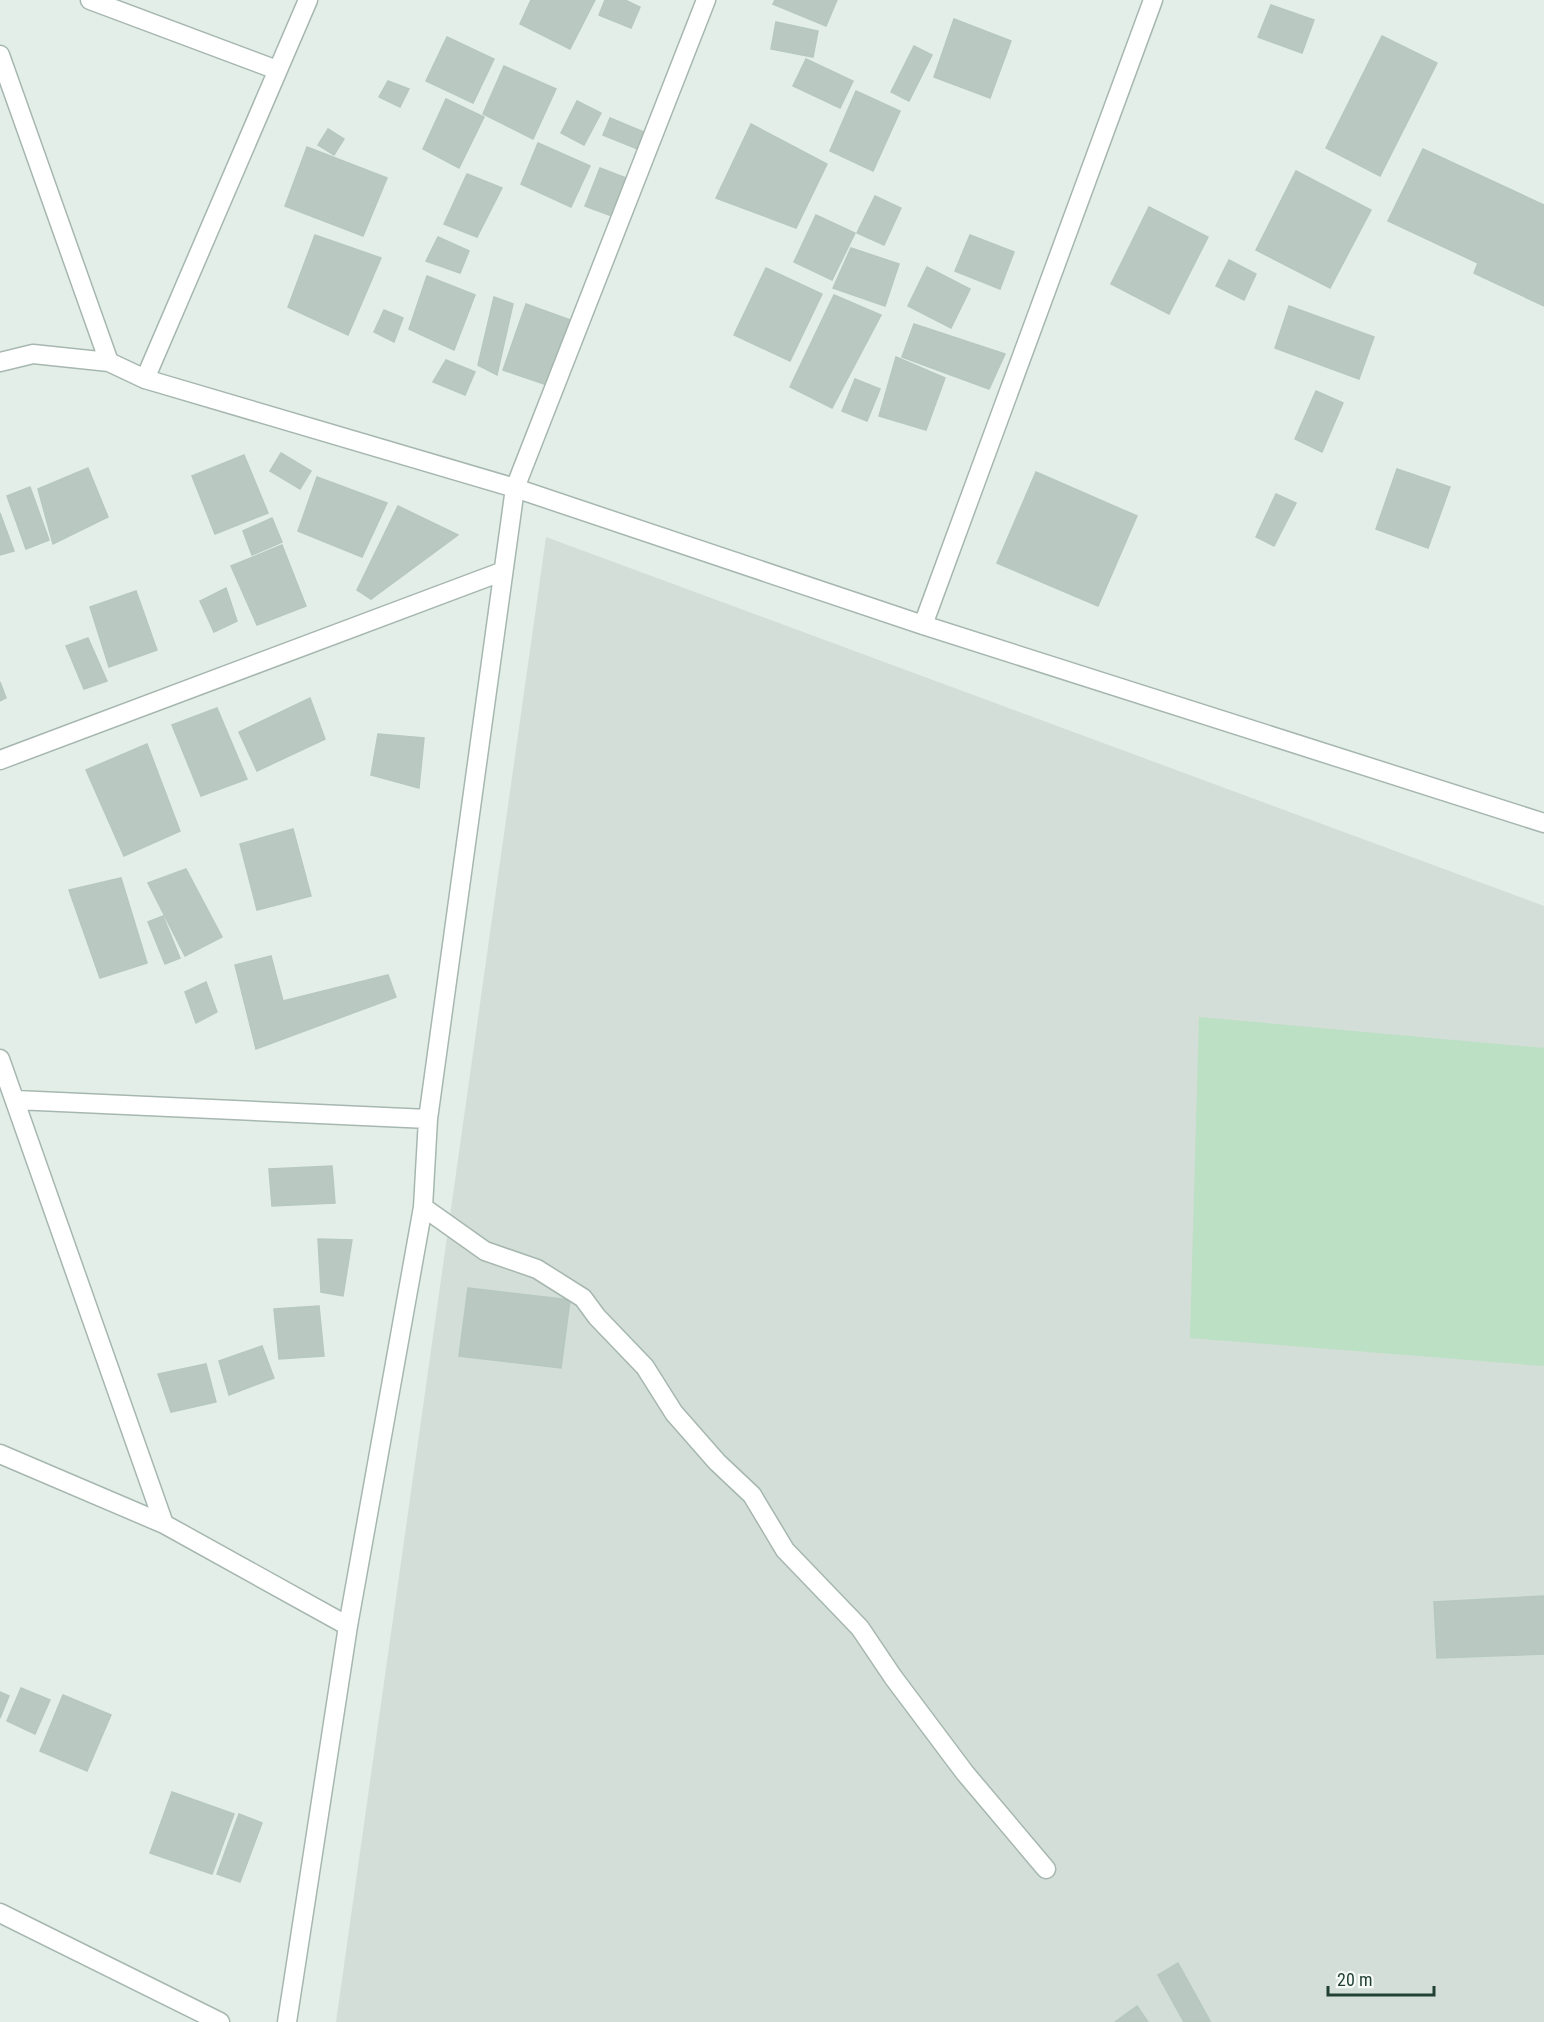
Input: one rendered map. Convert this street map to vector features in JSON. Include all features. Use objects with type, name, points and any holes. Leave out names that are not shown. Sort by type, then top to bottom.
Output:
[{"type":"street","points":[[90,0],[277,70]]},
{"type":"street","points":[[145,379],[308,0]]},
{"type":"street","points":[[287,2022],[348,1626],[423,1207],[428,1119],[501,572],[515,488],[706,0]]},
{"type":"street","points":[[923,625],[1153,0]]},
{"type":"street","points":[[0,55],[108,362]]},
{"type":"street","points":[[0,362],[33,354],[108,362],[145,379],[515,488],[923,625],[1544,823]]},
{"type":"street","points":[[0,760],[501,572]]},
{"type":"street","points":[[0,1059],[164,1524]]},
{"type":"street","points":[[16,1100],[428,1119]]},
{"type":"street","points":[[423,1207],[485,1251],[537,1269],[583,1298],[597,1317],[645,1367],[674,1413],[717,1462],[752,1495],[785,1550],[860,1628],[893,1677],[965,1773],[1046,1869]]},
{"type":"street","points":[[0,1454],[164,1524],[348,1626]]},
{"type":"street","points":[[0,1913],[220,2022]]},
{"type":"shaded area","points":[[546,537],[1544,906],[1544,2022],[336,2022]]},
{"type":"green space","points":[[1199,1017],[1544,1048],[1544,1366],[1190,1338]]},
{"type":"building","points":[[531,0],[595,0],[570,49],[520,24]]},
{"type":"building","points":[[605,0],[625,0],[640,7],[631,28],[599,15]]},
{"type":"building","points":[[775,0],[837,0],[826,26],[773,4]]},
{"type":"building","points":[[1271,5],[1314,20],[1302,53],[1258,37]]},
{"type":"building","points":[[954,19],[1011,41],[990,98],[934,77]]},
{"type":"building","points":[[776,22],[818,31],[813,57],[771,49]]},
{"type":"building","points":[[1382,36],[1437,63],[1380,176],[1326,148]]},
{"type":"building","points":[[447,37],[494,59],[473,103],[426,81]]},
{"type":"building","points":[[914,46],[932,55],[909,101],[891,92]]},
{"type":"building","points":[[806,59],[853,81],[840,108],[793,86]]},
{"type":"building","points":[[504,66],[556,89],[533,139],[483,114]]},
{"type":"building","points":[[388,81],[409,89],[400,107],[379,97]]},
{"type":"building","points":[[856,91],[900,111],[873,171],[830,151]]},
{"type":"building","points":[[446,99],[484,117],[459,168],[423,149]]},
{"type":"building","points":[[577,101],[601,113],[584,145],[561,133]]},
{"type":"building","points":[[610,118],[651,135],[645,152],[603,135]]},
{"type":"building","points":[[751,124],[827,164],[796,228],[716,198]]},
{"type":"building","points":[[328,129],[344,139],[334,155],[318,145]]},
{"type":"building","points":[[538,143],[590,166],[571,207],[521,184]]},
{"type":"building","points":[[307,147],[387,178],[363,236],[285,206]]},
{"type":"building","points":[[1423,149],[1544,205],[1544,306],[1474,273],[1478,263],[1388,221]]},
{"type":"building","points":[[600,168],[626,178],[612,216],[585,206]]},
{"type":"building","points":[[1296,171],[1371,210],[1330,288],[1256,250]]},
{"type":"building","points":[[467,174],[502,188],[477,237],[444,224]]},
{"type":"building","points":[[875,196],[901,208],[884,245],[857,233]]},
{"type":"building","points":[[1149,207],[1208,237],[1169,314],[1111,284]]},
{"type":"building","points":[[816,215],[855,233],[832,280],[794,262]]},
{"type":"building","points":[[315,235],[381,258],[348,335],[288,307]]},
{"type":"building","points":[[970,235],[1014,252],[1000,289],[955,271]]},
{"type":"building","points":[[438,237],[469,251],[460,273],[426,261]]},
{"type":"building","points":[[851,248],[899,264],[885,306],[833,288]]},
{"type":"building","points":[[1229,260],[1256,274],[1244,300],[1216,286]]},
{"type":"building","points":[[927,267],[970,289],[951,328],[908,306]]},
{"type":"building","points":[[766,268],[822,294],[790,361],[734,335]]},
{"type":"building","points":[[427,276],[475,295],[454,350],[409,329]]},
{"type":"building","points":[[834,295],[881,315],[832,408],[790,387]]},
{"type":"building","points":[[494,297],[513,304],[497,375],[478,365]]},
{"type":"building","points":[[526,304],[573,321],[550,386],[503,370]]},
{"type":"building","points":[[1289,306],[1374,337],[1359,379],[1275,348]]},
{"type":"building","points":[[384,310],[403,318],[394,342],[374,332]]},
{"type":"building","points":[[914,324],[1005,354],[989,389],[902,357]]},
{"type":"building","points":[[896,357],[945,378],[926,430],[879,416]]},
{"type":"building","points":[[446,360],[475,372],[465,395],[433,382]]},
{"type":"building","points":[[855,379],[880,389],[867,421],[842,411]]},
{"type":"building","points":[[1316,391],[1343,403],[1322,452],[1295,439]]},
{"type":"building","points":[[281,453],[311,471],[300,489],[270,471]]},
{"type":"building","points":[[244,455],[268,513],[215,534],[192,476]]},
{"type":"building","points":[[88,468],[108,517],[53,544],[38,489]]},
{"type":"building","points":[[1397,469],[1450,487],[1428,548],[1376,529]]},
{"type":"building","points":[[1036,472],[1137,516],[1098,606],[997,563]]},
{"type":"building","points":[[317,477],[387,503],[362,557],[298,531]]},
{"type":"building","points":[[30,487],[49,540],[26,549],[7,496]]},
{"type":"building","points":[[1276,494],[1296,503],[1274,546],[1256,537]]},
{"type":"building","points":[[398,506],[458,535],[371,599],[357,590]]},
{"type":"building","points":[[0,513],[14,551],[0,555]]},
{"type":"building","points":[[272,518],[282,542],[252,555],[243,531]]},
{"type":"building","points":[[282,545],[306,606],[257,625],[231,566]]},
{"type":"building","points":[[226,588],[237,621],[214,632],[200,601]]},
{"type":"building","points":[[136,591],[157,650],[109,667],[90,607]]},
{"type":"building","points":[[88,638],[107,681],[84,689],[66,646]]},
{"type":"building","points":[[0,682],[6,698],[0,701]]},
{"type":"building","points":[[310,698],[325,739],[257,771],[239,732]]},
{"type":"building","points":[[217,708],[247,779],[201,796],[172,725]]},
{"type":"building","points":[[378,734],[424,738],[419,788],[371,775]]},
{"type":"building","points":[[147,744],[180,831],[124,856],[86,770]]},
{"type":"building","points":[[293,829],[311,896],[257,910],[240,844]]},
{"type":"building","points":[[186,869],[222,937],[185,956],[148,883]]},
{"type":"building","points":[[121,878],[147,963],[100,978],[69,890]]},
{"type":"building","points":[[163,916],[180,958],[165,964],[148,922]]},
{"type":"building","points":[[271,956],[283,1001],[388,975],[396,997],[256,1049],[235,965]]},
{"type":"building","points":[[206,982],[217,1012],[196,1023],[185,992]]},
{"type":"building","points":[[332,1166],[335,1203],[272,1206],[269,1169]]},
{"type":"building","points":[[318,1239],[352,1240],[343,1296],[321,1292]]},
{"type":"building","points":[[468,1288],[570,1300],[561,1368],[459,1356]]},
{"type":"building","points":[[319,1306],[324,1356],[279,1359],[274,1309]]},
{"type":"building","points":[[262,1346],[274,1378],[229,1395],[219,1361]]},
{"type":"building","points":[[206,1364],[216,1402],[171,1412],[158,1374]]},
{"type":"building","points":[[1544,1596],[1544,1654],[1437,1658],[1434,1602]]},
{"type":"building","points":[[21,1688],[50,1700],[35,1734],[7,1721]]},
{"type":"building","points":[[0,1692],[9,1696],[0,1718]]},
{"type":"building","points":[[63,1695],[111,1715],[87,1771],[40,1751]]},
{"type":"building","points":[[172,1792],[234,1814],[212,1874],[150,1853]]},
{"type":"building","points":[[239,1814],[262,1823],[240,1882],[217,1874]]},
{"type":"building","points":[[1178,1963],[1209,2022],[1184,2022],[1158,1975]]},
{"type":"building","points":[[1137,2006],[1148,2022],[1115,2022]]}]
